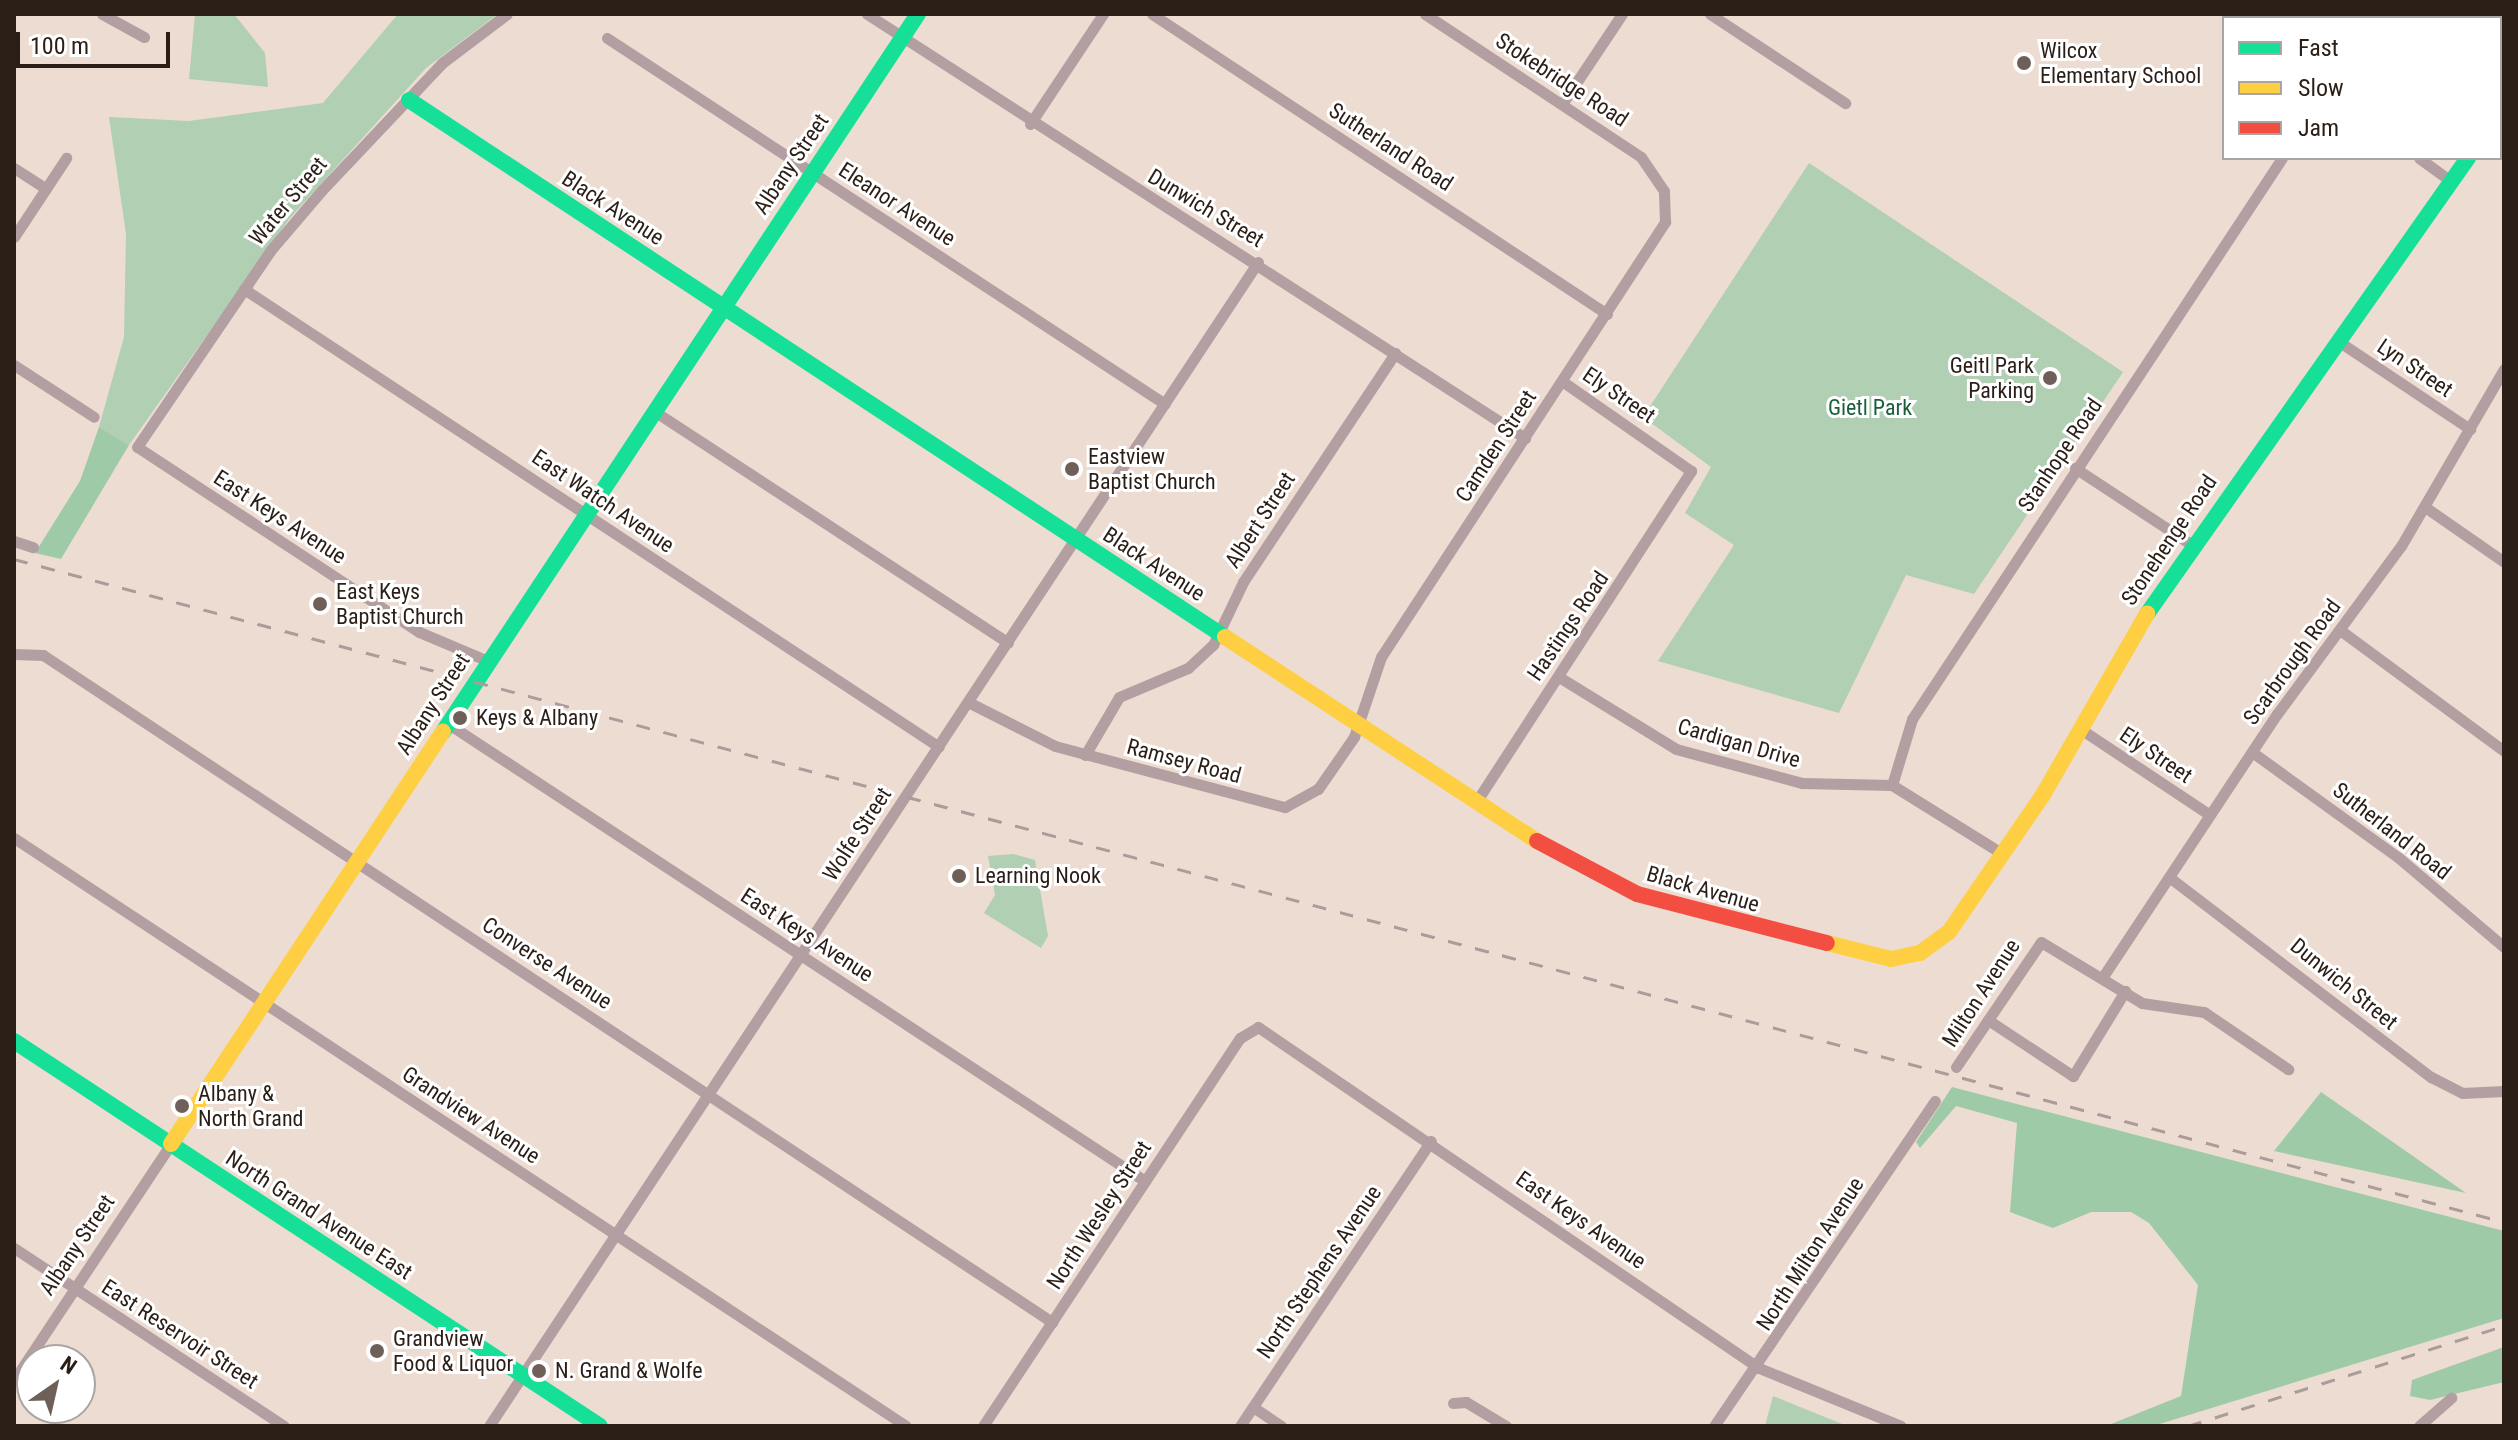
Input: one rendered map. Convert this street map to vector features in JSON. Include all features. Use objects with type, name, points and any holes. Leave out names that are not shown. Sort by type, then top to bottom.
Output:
[{"type":"street","points":[[102,14],[144,37]]},
{"type":"street","name":"Water Street","points":[[137,447],[244,289],[322,190],[442,63],[507,14]]},
{"type":"street","name":"Dunwich Street","points":[[867,14],[1030,124],[1258,262],[1525,438]]},
{"type":"street","name":"Albany Street","points":[[14,1380],[918,14]]},
{"type":"street","points":[[1030,124],[1103,14]]},
{"type":"street","name":"Sutherland Road","points":[[1152,14],[1607,314]]},
{"type":"street","name":"Stokebridge Road","points":[[1425,14],[1641,157],[1668,190]]},
{"type":"street","points":[[1562,104],[1622,14]]},
{"type":"street","points":[[1710,14],[1845,103]]},
{"type":"street","name":"Eleanor Avenue","points":[[607,38],[1165,404]]},
{"type":"street","name":"Black Avenue","points":[[409,100],[1476,802],[1637,894],[1877,958],[1920,953]]},
{"type":"street","points":[[14,237],[66,158]]},
{"type":"street","name":"Stanhope Road","points":[[1892,785],[1912,719],[2281,160]]},
{"type":"street","points":[[2422,160],[2452,182]]},
{"type":"street","name":"Stonehenge Road","points":[[1920,953],[1949,932],[2003,854],[2192,545],[2467,160]]},
{"type":"street","points":[[14,168],[46,189]]},
{"type":"street","name":"Camden Street","points":[[1358,725],[1381,657],[1660,233],[1668,190]]},
{"type":"street","name":"Wolfe Street","points":[[489,1426],[970,703],[1258,262]]},
{"type":"street","name":"East Watch Avenue","points":[[244,289],[939,747]]},
{"type":"street","name":"Lyn Street","points":[[2338,341],[2470,429]]},
{"type":"street","name":"Albert Street","points":[[1085,755],[1119,697],[1188,668],[1220,634],[1243,582],[1395,353]]},
{"type":"street","points":[[14,365],[94,417]]},
{"type":"street","name":"Scarbrough Road","points":[[2104,975],[2252,752],[2425,507],[2502,375]]},
{"type":"street","name":"Ely Street","points":[[1562,381],[1691,471]]},
{"type":"street","points":[[654,411],[1008,643]]},
{"type":"street","name":"East Keys Avenue","points":[[137,447],[419,632],[488,661]]},
{"type":"street","points":[[2075,468],[2192,545]]},
{"type":"street","name":"Hastings Road","points":[[1476,802],[1691,471]]},
{"type":"street","points":[[2425,507],[2504,562]]},
{"type":"street","points":[[14,541],[33,547]]},
{"type":"street","points":[[2340,630],[2504,751]]},
{"type":"street","name":"Converse Avenue","points":[[14,654],[43,655],[1052,1322]]},
{"type":"street","name":"Cardigan Drive","points":[[1559,677],[1652,736],[1706,759],[1802,783],[1892,785]]},
{"type":"street","name":"Ramsey Road","points":[[970,703],[1085,755],[1285,807],[1318,789],[1358,725]]},
{"type":"street","name":"East Keys Avenue","points":[[447,723],[1145,1181]]},
{"type":"street","name":"Ely Street","points":[[2079,728],[2210,815]]},
{"type":"street","name":"Sutherland Road","points":[[2252,752],[2399,858],[2504,947]]},
{"type":"street","points":[[1892,785],[2003,854]]},
{"type":"street","name":"Grandview Avenue","points":[[14,838],[906,1426]]},
{"type":"street","name":"Dunwich Street","points":[[2169,877],[2431,1077],[2462,1093],[2504,1091]]},
{"type":"street","name":"Milton Avenue","points":[[1956,1067],[2041,942],[2104,975]]},
{"type":"street","points":[[2104,975],[2154,1007],[2204,1012],[2288,1069]]},
{"type":"street","points":[[1988,1020],[2073,1076],[2125,991]]},
{"type":"street","name":"East Keys Avenue","points":[[1252,1028],[1274,1031],[1759,1368],[1901,1426]]},
{"type":"street","name":"North Wesley Street","points":[[983,1426],[1145,1181],[1252,1028]]},
{"type":"street","name":"North Grand Avenue East","points":[[14,1041],[600,1426]]},
{"type":"street","name":"North Milton Avenue","points":[[1714,1426],[1759,1368],[1935,1101]]},
{"type":"street","name":"North Stephens Avenue","points":[[1240,1426],[1431,1141]]},
{"type":"street","name":"East Reservoir Street","points":[[14,1248],[284,1426]]},
{"type":"street","points":[[2419,1426],[2451,1398]]},
{"type":"street","points":[[1453,1403],[1466,1402],[1506,1426]]},
{"type":"street","points":[[1253,1407],[1281,1426]]},
{"type":"green space","points":[[195,14],[234,14],[265,53],[268,87],[189,79]]},
{"type":"green space","points":[[398,14],[498,14],[426,68],[290,218],[129,445],[99,427],[124,337],[126,234],[109,117],[189,121],[323,103]]},
{"type":"green space","name":"Gietl Park","points":[[1809,163],[2123,372],[1974,594],[1906,575],[1839,713],[1658,661],[1734,545],[1685,513],[1711,467],[1643,417]]},
{"type":"green space","points":[[99,427],[129,445],[61,559],[35,553],[80,481]]},
{"type":"green space","points":[[1013,854],[1035,860],[1048,936],[1041,948],[984,913],[995,895],[988,856]]},
{"type":"green space","points":[[1952,1087],[2504,1231],[2504,1318],[2153,1426],[2106,1426],[2181,1396],[2198,1285],[2149,1223],[2131,1212],[2091,1212],[2053,1228],[2010,1212],[2017,1123],[1956,1106],[1920,1148],[1916,1142]]},
{"type":"green space","points":[[2321,1092],[2466,1193],[2274,1151]]},
{"type":"green space","points":[[2504,1347],[2504,1382],[2430,1400],[2410,1396],[2412,1380]]},
{"type":"green space","points":[[1773,1396],[1847,1426],[1765,1426]]},
{"type":"railway","points":[[14,559],[2504,1222]]},
{"type":"railway","points":[[2188,1426],[2504,1326]]},
{"type":"traffic: fast","points":[[443,732],[918,14]]},
{"type":"traffic: fast","points":[[409,100],[1225,637]]},
{"type":"traffic: fast","points":[[2147,614],[2467,160]]},
{"type":"traffic: fast","points":[[14,1041],[600,1426]]},
{"type":"traffic: slow","points":[[1827,943],[1891,959],[1920,953],[1949,932],[2044,793],[2147,614]]},
{"type":"traffic: slow","points":[[1225,637],[1537,841]]},
{"type":"traffic: slow","points":[[171,1144],[443,732]]},
{"type":"traffic: jam","points":[[1537,841],[1637,894],[1827,943]]},
{"type":"place","name":"Wilcox Elementary School","points":[[2024,63]]},
{"type":"place","name":"Geitl Park Parking","points":[[2050,378]]},
{"type":"place","name":"Eastview Baptist Church","points":[[1072,469]]},
{"type":"place","name":"East Keys Baptist Church","points":[[320,604]]},
{"type":"place","name":"Keys & Albany","points":[[460,718]]},
{"type":"place","name":"Learning Nook","points":[[959,876]]},
{"type":"place","name":"Albany & North Grand","points":[[182,1106]]},
{"type":"place","name":"Grandview Food & Liquor","points":[[377,1351]]},
{"type":"place","name":"N. Grand & Wolfe","points":[[539,1371]]}]
